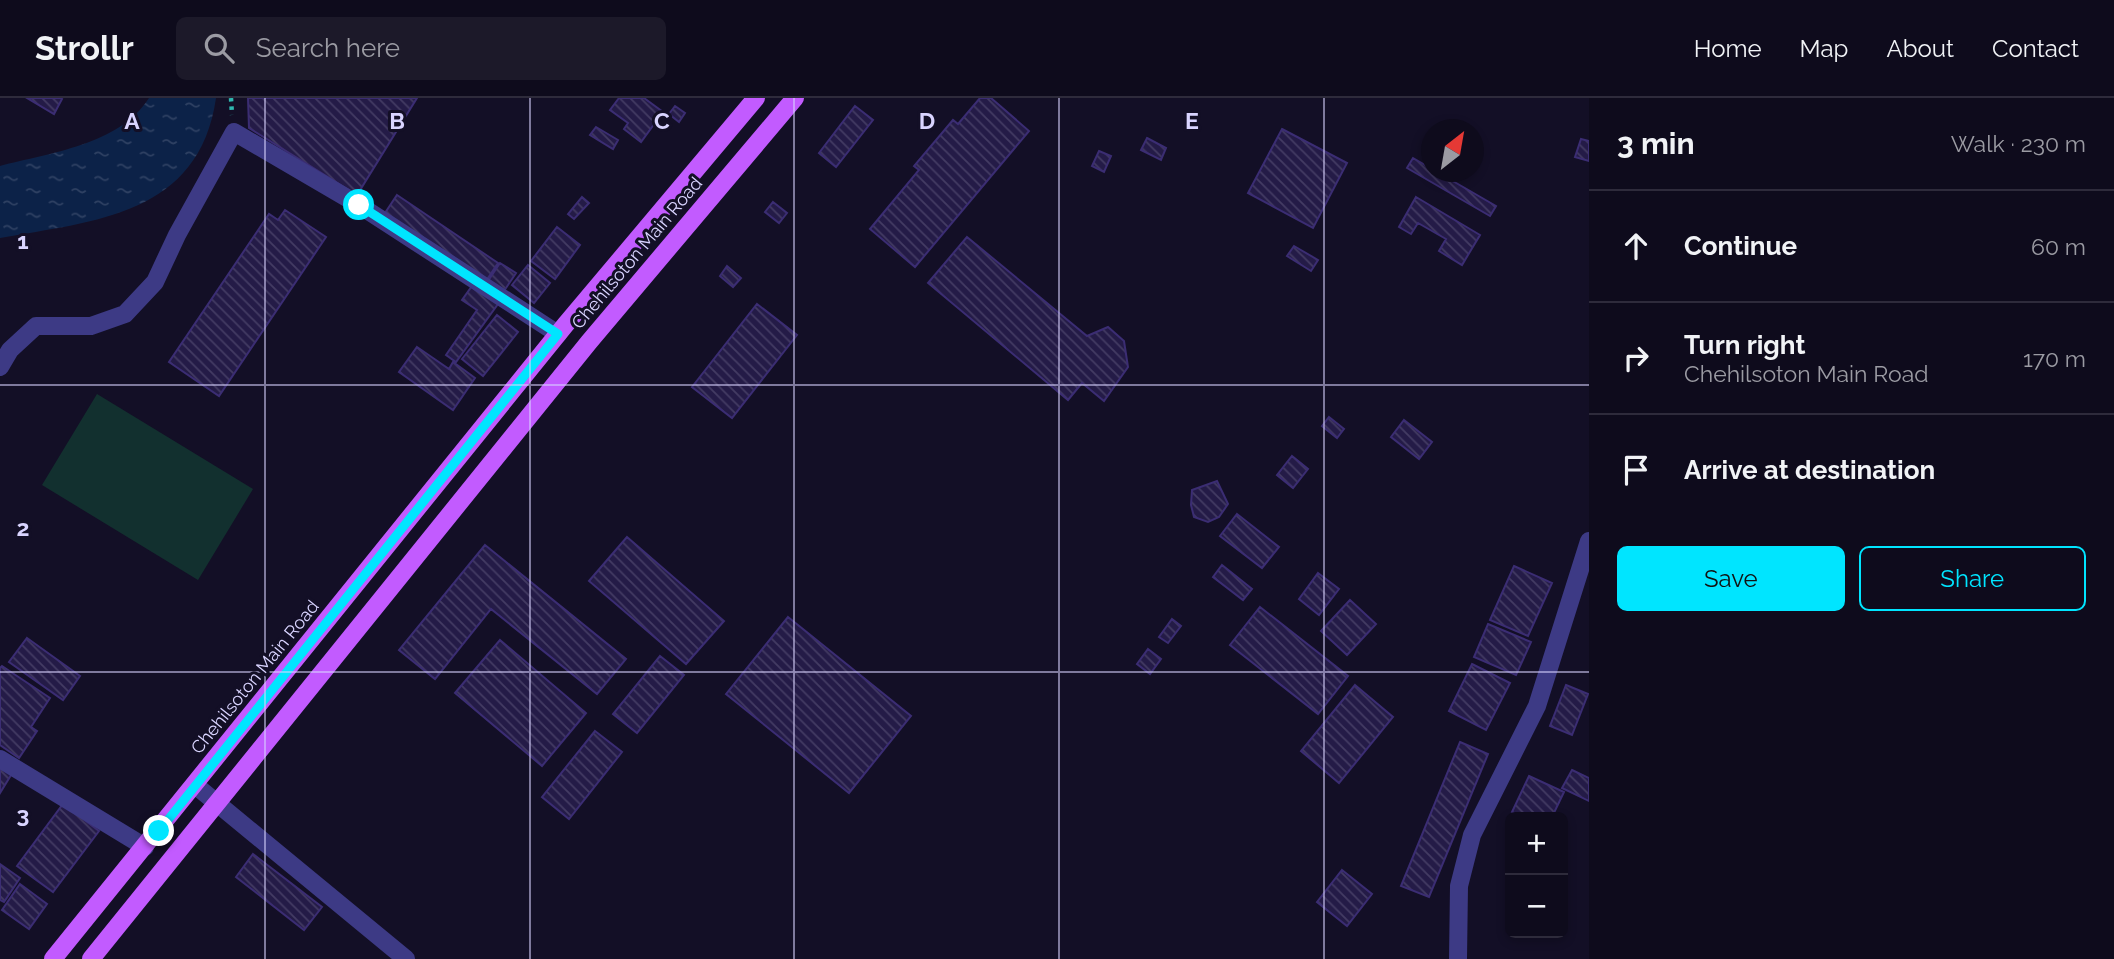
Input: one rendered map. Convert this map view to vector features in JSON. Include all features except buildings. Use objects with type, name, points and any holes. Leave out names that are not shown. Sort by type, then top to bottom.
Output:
[{"type":"main road","name":"Chehilsoton Main Road","points":[[53,959],[558,334],[756,98]]},
{"type":"main road","name":"Chehilsoton Main Road","points":[[91,959],[589,342],[795,98]]},
{"type":"street","points":[[0,367],[10,350],[36,326],[91,326],[125,314],[155,282],[177,235],[234,132],[359,205],[558,334]]},
{"type":"street","points":[[1458,959],[1459,886],[1472,835],[1537,706],[1586,563],[1589,541]]},
{"type":"street","points":[[0,759],[145,847]]},
{"type":"street","points":[[195,785],[406,959]]},
{"type":"green space","points":[[97,394],[253,489],[198,580],[42,485]]},
{"type":"water","points":[[149,98],[216,98],[206,137],[188,167],[165,189],[137,206],[106,217],[0,238],[0,166],[61,151],[102,137],[136,114]]},
{"type":"route","points":[[159,831],[558,334],[359,205]]}]
